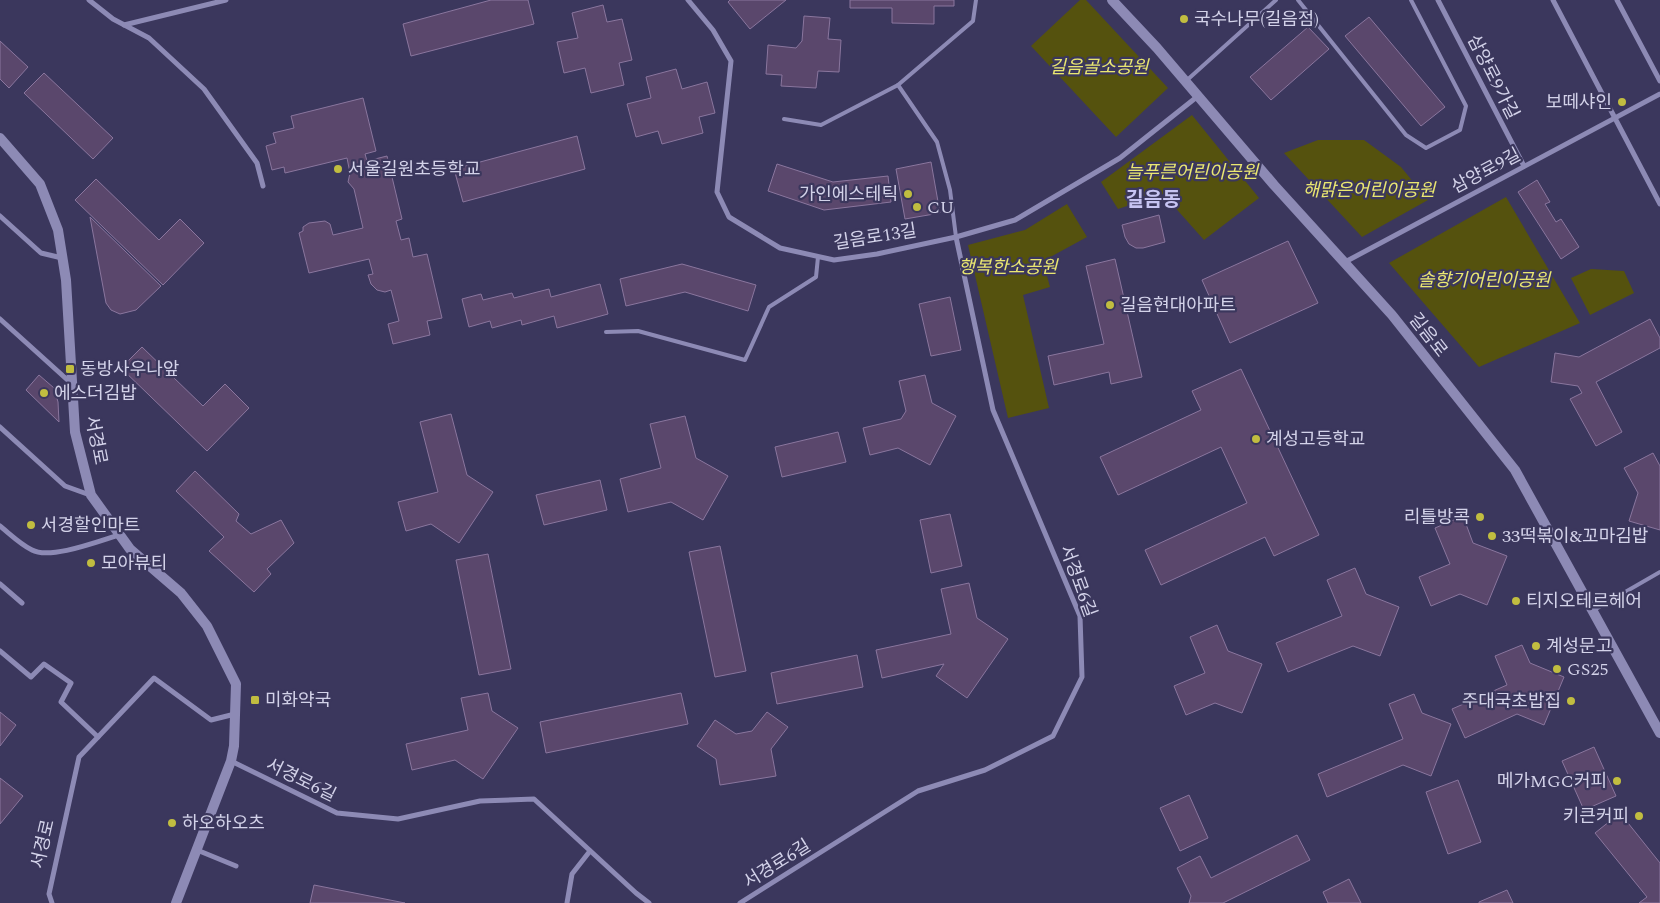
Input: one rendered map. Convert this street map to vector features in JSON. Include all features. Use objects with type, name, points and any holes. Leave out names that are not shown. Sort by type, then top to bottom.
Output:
[{"type":"street","points":[[89,0],[113,19],[149,38],[204,89],[256,163],[263,186]]},
{"type":"street","points":[[124,25],[226,0]]},
{"type":"street","name":"길음로13길","points":[[688,0],[713,30],[731,61],[717,192],[729,217],[780,248],[818,257],[834,260],[876,254],[956,237],[1016,220],[1120,158],[1198,96]]},
{"type":"street","name":"길음로","points":[[1112,0],[1186,81],[1274,185],[1392,315],[1515,470],[1660,733]]},
{"type":"street","name":"삼양로9가길","points":[[1438,0],[1524,166]]},
{"type":"street","points":[[1553,0],[1660,204]]},
{"type":"street","points":[[1617,0],[1660,81]]},
{"type":"street","name":"삼양로9길","points":[[1344,262],[1660,94]]},
{"type":"street","name":"서경로","points":[[0,138],[40,184],[58,230],[66,280],[75,432],[91,495],[130,549],[181,593],[207,626],[236,684],[234,746],[231,761],[176,903]]},
{"type":"street","points":[[0,216],[41,253],[62,258]]},
{"type":"street","name":"서경로6길","points":[[740,903],[918,791],[985,770],[1053,736],[1082,677],[1080,616],[993,410],[956,237]]},
{"type":"street","points":[[0,319],[72,384]]},
{"type":"street","points":[[0,427],[65,486],[91,495]]},
{"type":"street","points":[[0,526],[33,551],[54,553],[86,546],[120,535]]},
{"type":"street","points":[[0,584],[22,603]]},
{"type":"street","points":[[0,651],[31,677],[44,664],[71,683],[61,702],[98,737]]},
{"type":"street","name":"서경로","points":[[52,903],[49,894],[79,757],[154,678],[211,720],[235,714]]},
{"type":"street","name":"서경로6길","points":[[231,761],[337,813],[398,819],[480,801],[534,799],[649,903]]},
{"type":"street","points":[[197,850],[236,866]]},
{"type":"street","points":[[567,903],[572,874],[590,851]]},
{"type":"lane","points":[[784,119],[821,125],[898,85],[973,21],[976,0]]},
{"type":"lane","points":[[1186,81],[1276,0]]},
{"type":"lane","points":[[1298,0],[1406,135],[1426,148],[1460,130],[1466,106],[1411,0]]},
{"type":"lane","points":[[898,85],[937,142],[950,190],[956,237]]},
{"type":"lane","points":[[606,332],[638,331],[745,360],[769,307],[816,277],[818,257]]},
{"type":"lane","points":[[1592,612],[1660,572]]},
{"type":"green space","name":"길음골소공원","points":[[1080,0],[1086,0],[1168,88],[1116,137],[1031,46]]},
{"type":"green space","name":"늘푸른어린이공원","points":[[1192,115],[1259,198],[1204,240],[1163,194],[1118,209],[1101,182]]},
{"type":"green space","name":"해맑은어린이공원","points":[[1318,140],[1364,140],[1401,167],[1428,200],[1362,237],[1284,153]]},
{"type":"green space","name":"솔향기어린이공원","points":[[1506,197],[1580,323],[1479,367],[1389,263]]},
{"type":"green space","name":"행복한소공원","points":[[1067,204],[1087,237],[1043,261],[1050,287],[1023,295],[1049,408],[1008,418],[968,245],[1025,230]]},
{"type":"green space","points":[[1591,269],[1624,271],[1634,293],[1590,315],[1571,278]]},
{"type":"building","points":[[491,0],[528,0],[534,24],[411,56],[403,24]]},
{"type":"building","points":[[730,0],[786,0],[750,29],[728,2]]},
{"type":"building","points":[[850,0],[954,0],[954,6],[934,6],[934,24],[892,23],[892,8],[850,8]]},
{"type":"building","points":[[603,5],[607,22],[622,19],[632,60],[619,63],[624,85],[591,93],[585,68],[564,73],[557,42],[578,38],[572,13]]},
{"type":"building","points":[[804,16],[830,18],[828,39],[841,40],[839,72],[818,71],[816,88],[781,86],[782,75],[766,74],[768,45],[796,48],[802,41]]},
{"type":"building","points":[[1369,17],[1445,107],[1421,126],[1345,36]]},
{"type":"building","points":[[1308,27],[1329,49],[1271,100],[1250,77]]},
{"type":"building","points":[[0,41],[28,67],[9,88],[0,79]]},
{"type":"building","points":[[676,69],[682,89],[707,82],[715,113],[699,117],[703,133],[662,144],[658,131],[636,137],[627,104],[651,98],[646,77]]},
{"type":"building","points":[[44,73],[113,138],[93,159],[24,93]]},
{"type":"building","points":[[363,98],[376,151],[365,154],[367,161],[387,156],[402,219],[396,221],[401,240],[409,238],[413,257],[427,254],[442,318],[427,321],[430,335],[393,344],[388,324],[399,321],[391,290],[385,292],[377,290],[371,284],[368,275],[373,274],[369,259],[309,273],[299,233],[309,223],[325,221],[330,224],[333,235],[363,228],[354,189],[348,182],[350,173],[347,158],[285,173],[284,167],[272,170],[266,146],[276,143],[273,133],[294,128],[291,116]]},
{"type":"building","points":[[577,136],[585,169],[463,202],[454,169]]},
{"type":"building","points":[[931,162],[940,213],[905,219],[896,169]]},
{"type":"building","points":[[777,164],[833,182],[888,176],[891,202],[824,210],[768,191]]},
{"type":"building","points":[[96,179],[159,240],[180,219],[204,243],[163,285],[75,200]]},
{"type":"building","points":[[1537,180],[1550,202],[1545,204],[1556,222],[1561,219],[1579,247],[1561,259],[1518,192]]},
{"type":"building","points":[[1159,215],[1165,242],[1143,248],[1136,248],[1129,244],[1122,225]]},
{"type":"building","points":[[90,217],[161,286],[136,310],[120,314],[111,310],[106,303]]},
{"type":"building","points":[[1288,241],[1318,303],[1230,343],[1202,280]]},
{"type":"building","name":"길음현대아파트","points":[[1115,259],[1142,377],[1111,384],[1109,372],[1054,385],[1048,356],[1104,344],[1086,266]]},
{"type":"building","points":[[682,264],[756,285],[748,311],[685,292],[626,306],[620,279]]},
{"type":"building","points":[[600,284],[608,314],[557,328],[554,316],[522,325],[521,320],[492,328],[490,321],[469,327],[462,299],[481,294],[483,300],[512,293],[514,298],[549,289],[551,297]]},
{"type":"building","points":[[950,297],[961,350],[931,356],[919,304]]},
{"type":"building","points":[[1650,319],[1660,338],[1660,348],[1596,382],[1622,432],[1596,446],[1570,399],[1582,393],[1578,386],[1551,382],[1555,353],[1579,357]]},
{"type":"building","points":[[142,347],[203,406],[225,384],[249,408],[207,451],[121,368]]},
{"type":"building","points":[[1241,369],[1319,535],[1274,556],[1265,537],[1161,585],[1145,550],[1247,503],[1221,447],[1118,495],[1100,457],[1201,410],[1192,391]]},
{"type":"building","points":[[39,375],[54,388],[58,402],[59,422],[26,390]]},
{"type":"building","points":[[925,375],[932,403],[956,416],[930,465],[898,448],[870,455],[863,428],[901,419],[906,411],[899,381]]},
{"type":"building","points":[[451,414],[467,475],[493,492],[459,543],[431,524],[406,531],[398,502],[438,492],[420,422]]},
{"type":"building","points":[[685,416],[696,458],[728,476],[703,520],[671,502],[628,512],[620,479],[661,468],[650,424]]},
{"type":"building","points":[[838,432],[846,462],[782,477],[775,447]]},
{"type":"building","points":[[1653,453],[1660,466],[1660,530],[1629,521],[1638,493],[1624,468]]},
{"type":"building","points":[[195,471],[239,514],[236,521],[251,534],[281,520],[294,543],[267,569],[271,574],[254,592],[209,551],[224,537],[176,491]]},
{"type":"building","points":[[600,480],[607,510],[544,525],[536,495]]},
{"type":"building","points":[[950,514],[962,566],[931,573],[920,520]]},
{"type":"building","points":[[1463,516],[1473,543],[1507,556],[1487,605],[1460,594],[1431,606],[1419,577],[1450,564],[1435,528]]},
{"type":"building","points":[[720,546],[746,671],[715,677],[689,552]]},
{"type":"building","points":[[488,554],[511,669],[479,675],[456,560]]},
{"type":"building","points":[[1355,568],[1366,594],[1399,607],[1380,656],[1353,646],[1288,672],[1276,643],[1342,616],[1327,580]]},
{"type":"building","points":[[969,583],[977,618],[1008,639],[967,698],[936,676],[944,664],[882,678],[876,650],[951,634],[941,589]]},
{"type":"building","points":[[1217,625],[1228,651],[1262,664],[1242,713],[1215,703],[1186,715],[1174,686],[1205,673],[1190,637]]},
{"type":"building","points":[[1522,645],[1530,663],[1564,677],[1544,725],[1517,714],[1465,738],[1452,709],[1507,685],[1495,656]]},
{"type":"building","points":[[857,655],[863,687],[777,704],[771,673]]},
{"type":"building","points":[[488,693],[492,711],[518,728],[483,779],[455,760],[412,770],[406,744],[468,730],[461,698]]},
{"type":"building","points":[[681,693],[688,724],[546,753],[540,722]]},
{"type":"building","points":[[1414,694],[1422,713],[1451,724],[1431,776],[1403,765],[1327,797],[1318,774],[1403,739],[1389,704]]},
{"type":"building","points":[[0,712],[16,725],[0,746]]},
{"type":"building","points":[[767,712],[788,727],[771,749],[776,776],[720,785],[716,759],[697,746],[715,720],[736,734],[752,731]]},
{"type":"building","points":[[1594,747],[1616,796],[1584,810],[1562,761]]},
{"type":"building","points":[[0,778],[23,796],[0,824]]},
{"type":"building","points":[[1458,780],[1481,842],[1448,854],[1426,792]]},
{"type":"building","points":[[1189,795],[1208,838],[1180,851],[1160,808]]},
{"type":"building","points":[[1620,813],[1660,863],[1660,903],[1639,903],[1647,897],[1595,833]]},
{"type":"building","points":[[1297,835],[1310,860],[1223,903],[1189,903],[1191,896],[1177,868],[1200,856],[1211,878]]},
{"type":"building","points":[[1349,879],[1361,903],[1328,903],[1323,892]]},
{"type":"building","points":[[314,885],[405,903],[310,903]]},
{"type":"building","points":[[1507,890],[1513,903],[1479,903],[1479,902]]},
{"type":"place","name":"국수나무(길음점)","points":[[1184,19]]},
{"type":"place","name":"보떼샤인","points":[[1622,102]]},
{"type":"place","name":"서울길원초등학교","points":[[338,169]]},
{"type":"place","name":"가인에스테틱","points":[[908,194]]},
{"type":"place","name":"CU","points":[[917,207]]},
{"type":"place","name":"길음현대아파트","points":[[1110,305]]},
{"type":"place","name":"동방사우나앞","points":[[70,369]]},
{"type":"place","name":"에스더김밥","points":[[44,393]]},
{"type":"place","name":"계성고등학교","points":[[1256,439]]},
{"type":"place","name":"리틀방콕","points":[[1480,517]]},
{"type":"place","name":"서경할인마트","points":[[31,525]]},
{"type":"place","name":"33떡볶이&꼬마김밥","points":[[1492,536]]},
{"type":"place","name":"모아뷰티","points":[[91,563]]},
{"type":"place","name":"티지오테르헤어","points":[[1516,601]]},
{"type":"place","name":"계성문고","points":[[1536,646]]},
{"type":"place","name":"GS25","points":[[1557,669]]},
{"type":"place","name":"미화약국","points":[[255,700]]},
{"type":"place","name":"주대국초밥집","points":[[1571,701]]},
{"type":"place","name":"메가MGC커피","points":[[1617,781]]},
{"type":"place","name":"키큰커피","points":[[1639,816]]},
{"type":"place","name":"하오하오츠","points":[[172,823]]},
{"type":"district","name":"길음동","points":[[1153,200]]}]
